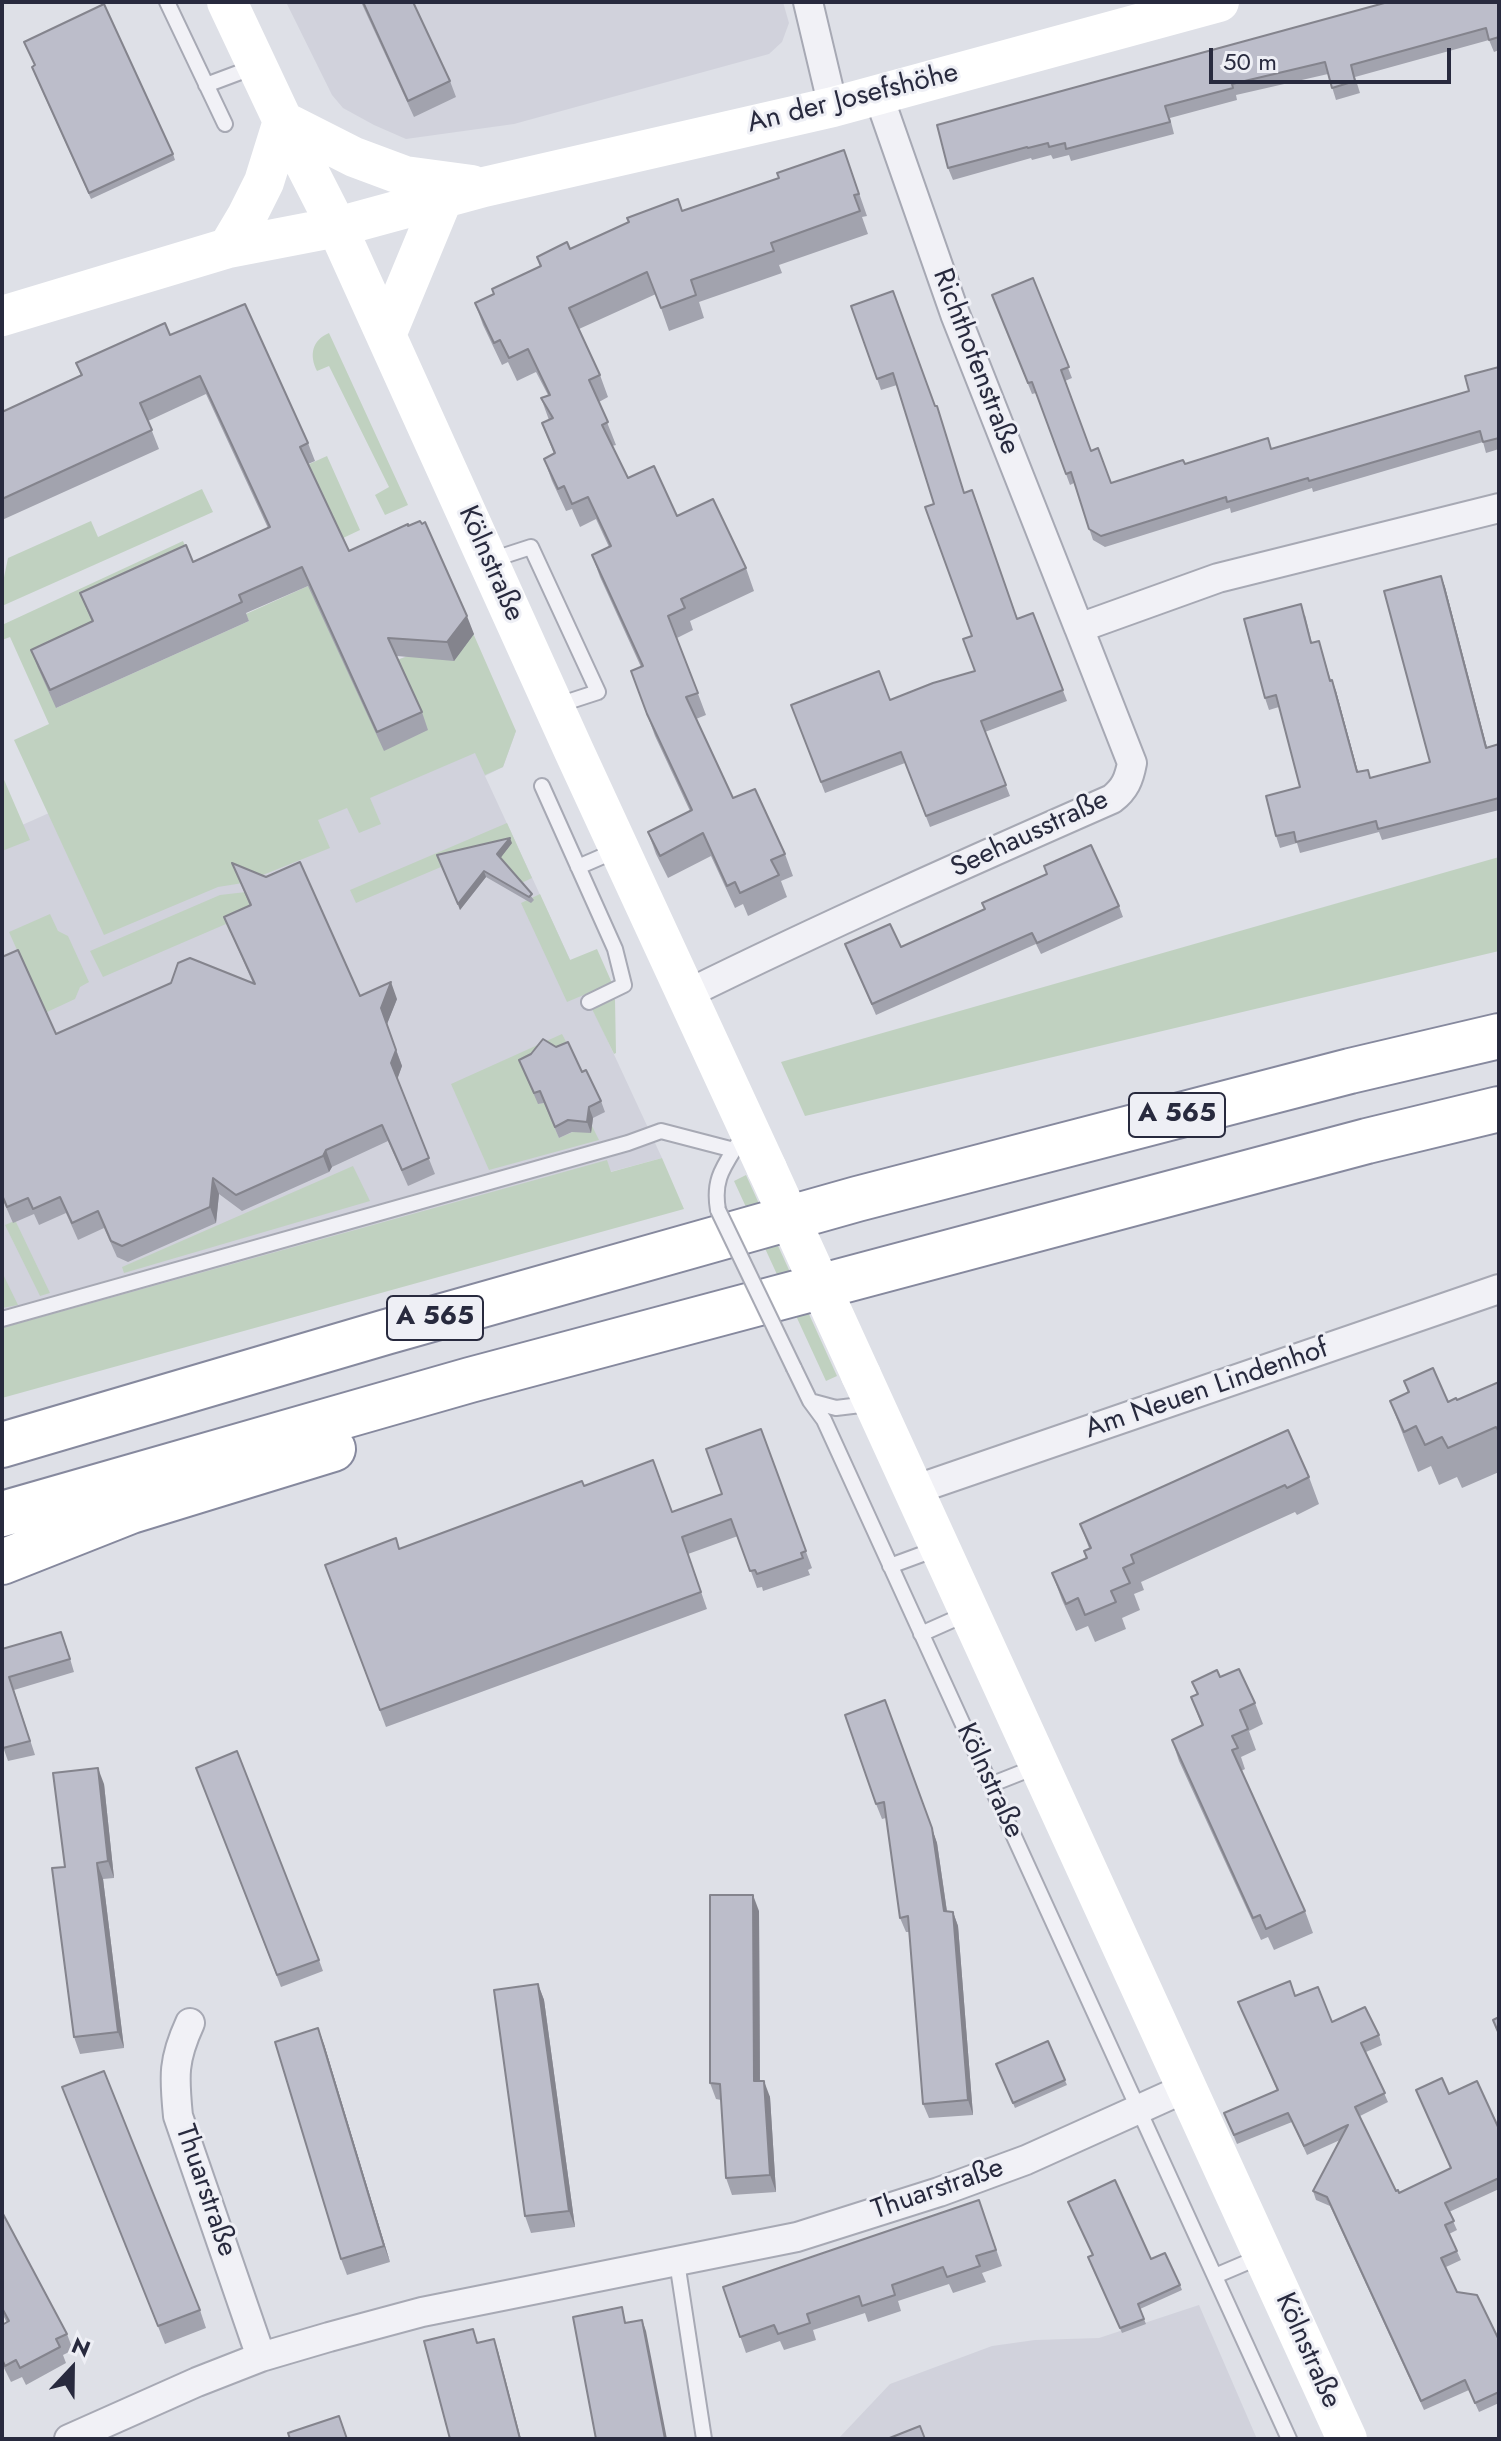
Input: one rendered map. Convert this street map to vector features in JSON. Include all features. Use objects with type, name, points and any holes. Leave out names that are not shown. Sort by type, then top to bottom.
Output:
[{"type":"highway","name":"A 565","points":[[6,1443],[871,1195],[1350,1071],[1499,1036]]},
{"type":"highway","name":"A 565","points":[[2,1514],[316,1422],[1352,1145],[1499,1109]]},
{"type":"highway","points":[[2,1562],[131,1511],[342,1446],[627,1339]]},
{"type":"main road","name":"Kölnstraße","points":[[227,2],[337,227],[687,994],[750,1149],[914,1490],[1347,2439]]},
{"type":"main road","name":"An der Josefshöhe","points":[[2,316],[228,248],[337,227],[484,187],[833,107],[1219,2]]},
{"type":"main road","name":"An der Josefshöhe","points":[[283,121],[345,153],[405,176],[484,187]]},
{"type":"main road","points":[[228,248],[264,182],[283,121]]},
{"type":"main road","points":[[386,335],[442,200]]},
{"type":"street","points":[[808,2],[833,107]]},
{"type":"street","name":"Richthofenstraße","points":[[878,94],[955,314],[1079,628]]},
{"type":"street","points":[[1079,628],[1218,578],[1499,508]]},
{"type":"street","name":"Seehausstraße","points":[[687,994],[833,923],[1112,799],[1121,792],[1128,781],[1132,763],[1079,628]]},
{"type":"street","name":"Am Neuen Lindenhof","points":[[914,1490],[1499,1289]]},
{"type":"street","name":"Thuarstraße","points":[[190,2023],[177,2052],[174,2081],[178,2116],[261,2357]]},
{"type":"street","name":"Thuarstraße","points":[[69,2439],[261,2357],[422,2312],[797,2237],[939,2192],[1026,2160],[1188,2087]]},
{"type":"lane","points":[[167,2],[225,124]]},
{"type":"lane","points":[[206,85],[258,66]]},
{"type":"lane","points":[[542,786],[615,949],[624,985],[589,1002]]},
{"type":"lane","points":[[578,867],[620,849]]},
{"type":"lane","points":[[2,1319],[628,1143],[661,1131],[750,1149]]},
{"type":"lane","name":"Kölnstraße","points":[[750,1149],[721,1172],[715,1192],[718,1210],[810,1401],[824,1420],[1289,2439]]},
{"type":"lane","points":[[810,1401],[836,1408],[867,1389]]},
{"type":"lane","points":[[890,1566],[940,1548]]},
{"type":"lane","points":[[921,1634],[970,1613]]},
{"type":"lane","points":[[990,1785],[1040,1766]]},
{"type":"lane","points":[[1215,2276],[1265,2255]]},
{"type":"lane","points":[[677,2262],[704,2439]]},
{"type":"shaded area","points":[[286,2],[783,2],[789,23],[782,42],[769,54],[514,124],[406,139],[343,108],[332,95]]},
{"type":"shaded area","points":[[460,640],[516,731],[503,767],[485,776],[662,1158],[2,1336],[2,834],[49,813],[99,922],[384,751],[397,660]]},
{"type":"shaded area","points":[[1199,2305],[1257,2439],[838,2439],[890,2384],[992,2346],[1035,2340],[1099,2338]]},
{"type":"green space","points":[[329,333],[408,505],[385,515],[375,495],[389,487],[329,366],[317,371],[315,365],[313,354],[316,344]]},
{"type":"green space","points":[[327,456],[360,530],[341,539],[307,465]]},
{"type":"green space","points":[[202,489],[213,512],[2,606],[8,558],[91,521],[98,537]]},
{"type":"green space","points":[[183,541],[193,564],[88,612],[100,640],[56,708],[249,621],[246,614],[308,586],[397,660],[473,633],[516,731],[503,767],[485,775],[475,753],[370,798],[381,824],[359,833],[347,808],[318,820],[330,848],[243,883],[218,887],[104,935],[14,740],[49,724],[10,637],[2,640],[2,625]]},
{"type":"green space","points":[[2,775],[30,840],[2,851]]},
{"type":"green space","points":[[507,823],[532,878],[515,886],[439,862],[441,867],[356,903],[350,890]]},
{"type":"green space","points":[[1499,857],[1499,951],[805,1116],[781,1062]]},
{"type":"green space","points":[[246,892],[257,921],[230,933],[226,924],[103,977],[90,951],[220,895]]},
{"type":"green space","points":[[540,894],[570,960],[597,949],[612,983],[567,1002],[521,903]]},
{"type":"green space","points":[[50,914],[58,931],[68,936],[89,982],[80,987],[75,999],[45,1013],[9,932]]},
{"type":"green space","points":[[615,999],[616,1053],[614,1054],[592,1009]]},
{"type":"green space","points":[[562,1034],[572,1053],[538,1104],[544,1103],[559,1138],[591,1124],[599,1140],[489,1170],[451,1084]]},
{"type":"green space","points":[[662,1158],[684,1209],[2,1398],[2,1328],[607,1160],[611,1172]]},
{"type":"green space","points":[[353,1166],[370,1201],[124,1273],[122,1267]]},
{"type":"green space","points":[[746,1175],[837,1376],[826,1381],[734,1181]]},
{"type":"green space","points":[[16,1222],[50,1293],[40,1296],[5,1225]]},
{"type":"green space","points":[[2,1272],[18,1305],[2,1308]]},
{"type":"building","points":[[363,2],[413,2],[450,81],[408,101]]},
{"type":"building","points":[[1388,2],[1499,2],[1499,37],[1489,40],[1486,28],[1351,65],[1355,81],[1332,88],[1325,62],[1232,84],[1233,88],[1165,106],[1170,122],[1066,149],[1065,143],[1049,147],[1048,143],[948,168],[937,125]]},
{"type":"building","points":[[104,4],[173,154],[89,193],[32,67],[35,65],[24,42]]},
{"type":"building","points":[[844,150],[859,194],[854,195],[860,211],[771,243],[774,251],[691,280],[696,295],[661,308],[647,272],[569,308],[600,375],[589,380],[608,422],[602,425],[628,478],[654,466],[677,516],[713,499],[746,568],[681,599],[685,608],[668,616],[698,693],[686,697],[733,798],[755,789],[785,854],[771,860],[779,875],[740,893],[735,882],[727,886],[703,833],[660,856],[648,832],[692,810],[647,714],[631,671],[643,666],[592,555],[611,546],[588,497],[572,504],[564,486],[558,489],[544,459],[555,453],[542,423],[553,418],[541,398],[550,395],[528,349],[509,358],[500,340],[494,343],[475,303],[494,294],[492,289],[541,266],[537,257],[567,242],[570,249],[629,222],[627,218],[678,199],[682,211],[779,178],[777,173]]},
{"type":"building","points":[[1033,278],[1069,367],[1061,370],[1091,451],[1098,448],[1111,483],[1268,438],[1271,449],[1469,391],[1465,376],[1499,367],[1499,438],[1483,442],[1480,431],[1309,481],[1308,478],[1227,502],[1226,497],[1101,536],[1089,529],[1071,472],[1066,474],[1032,382],[1028,383],[992,295]]},
{"type":"building","points":[[893,291],[937,406],[964,493],[972,490],[1017,619],[1033,613],[1063,690],[981,721],[1006,785],[926,816],[901,752],[821,782],[791,705],[879,671],[890,700],[975,671],[963,639],[972,636],[925,507],[934,504],[893,373],[877,379],[851,306]]},
{"type":"building","points":[[245,304],[308,443],[300,447],[349,551],[408,524],[425,522],[467,616],[447,642],[388,638],[422,712],[377,732],[302,567],[239,595],[242,602],[50,690],[31,650],[93,621],[80,593],[186,545],[193,562],[270,527],[200,376],[140,403],[152,430],[2,499],[2,412],[82,375],[76,363],[165,323],[170,335]]},
{"type":"building","points":[[1441,576],[1486,748],[1499,744],[1499,798],[1378,829],[1376,821],[1296,842],[1294,832],[1276,836],[1266,796],[1300,787],[1276,695],[1265,698],[1244,619],[1301,604],[1311,643],[1319,641],[1332,680],[1357,772],[1368,770],[1370,778],[1430,762],[1384,591]]},
{"type":"building","points":[[510,838],[497,854],[532,894],[529,897],[484,871],[458,904],[437,855]]},
{"type":"building","points":[[1091,845],[1119,906],[1037,943],[1032,933],[872,1004],[845,944],[890,924],[901,947],[985,909],[982,903],[1047,874],[1044,866]]},
{"type":"building","points":[[300,862],[360,996],[391,982],[381,1008],[396,1050],[391,1063],[429,1158],[402,1170],[382,1125],[326,1150],[323,1156],[236,1195],[213,1178],[210,1207],[122,1246],[111,1241],[98,1211],[72,1223],[60,1197],[33,1209],[28,1198],[7,1207],[2,1195],[2,957],[18,950],[56,1034],[171,983],[178,963],[190,958],[255,984],[224,917],[251,905],[232,863],[266,877]]},
{"type":"building","points":[[543,1039],[556,1047],[568,1042],[582,1072],[586,1070],[601,1101],[589,1107],[587,1122],[568,1120],[555,1127],[540,1091],[534,1093],[519,1060],[531,1054]]},
{"type":"building","points":[[1433,1368],[1448,1402],[1499,1382],[1499,1432],[1496,1427],[1448,1448],[1442,1437],[1425,1445],[1416,1426],[1404,1432],[1390,1401],[1409,1392],[1404,1381]]},
{"type":"building","points":[[761,1429],[806,1551],[801,1553],[803,1558],[757,1574],[755,1570],[750,1571],[731,1519],[682,1537],[701,1592],[380,1710],[325,1565],[396,1538],[399,1549],[582,1481],[584,1486],[653,1460],[672,1512],[722,1494],[706,1449]]},
{"type":"building","points":[[1288,1430],[1309,1477],[1131,1555],[1134,1563],[1123,1568],[1130,1583],[1111,1591],[1116,1602],[1085,1615],[1078,1598],[1066,1604],[1052,1573],[1087,1558],[1084,1551],[1091,1548],[1080,1524]]},
{"type":"building","points":[[61,1632],[70,1659],[9,1677],[30,1741],[3,1748],[2,1649]]},
{"type":"building","points":[[1239,1669],[1255,1703],[1240,1710],[1248,1729],[1232,1736],[1238,1748],[1232,1750],[1305,1911],[1266,1929],[1260,1915],[1253,1918],[1172,1740],[1203,1725],[1191,1697],[1198,1694],[1192,1682],[1217,1670],[1220,1677]]},
{"type":"building","points":[[885,1700],[932,1828],[944,1911],[953,1912],[968,2100],[923,2104],[908,1916],[900,1918],[884,1802],[876,1804],[845,1715]]},
{"type":"building","points":[[237,1751],[319,1960],[277,1975],[196,1768]]},
{"type":"building","points":[[98,1768],[108,1861],[97,1863],[118,2032],[74,2037],[52,1868],[65,1867],[53,1773]]},
{"type":"building","points":[[710,1895],[753,1895],[754,2081],[764,2081],[770,2175],[726,2178],[720,2084],[710,2083]]},
{"type":"building","points":[[1290,1981],[1295,1996],[1318,1987],[1332,2022],[1365,2007],[1379,2035],[1361,2043],[1385,2093],[1355,2107],[1399,2193],[1451,2168],[1416,2090],[1442,2078],[1449,2094],[1477,2081],[1499,2129],[1499,2178],[1445,2203],[1454,2221],[1445,2225],[1457,2251],[1441,2258],[1457,2292],[1477,2295],[1499,2340],[1499,2392],[1475,2403],[1465,2380],[1421,2401],[1327,2197],[1313,2191],[1348,2125],[1304,2146],[1288,2113],[1234,2135],[1224,2113],[1278,2090],[1238,2002]]},
{"type":"building","points":[[538,1984],[569,2211],[525,2216],[494,1990]]},
{"type":"building","points":[[1499,2017],[1499,2034],[1493,2020]]},
{"type":"building","points":[[318,2028],[384,2246],[341,2259],[275,2042]]},
{"type":"building","points":[[1048,2041],[1065,2080],[1013,2103],[996,2064]]},
{"type":"building","points":[[104,2071],[200,2310],[158,2326],[62,2087]]},
{"type":"building","points":[[1115,2180],[1151,2259],[1165,2253],[1180,2285],[1138,2304],[1144,2319],[1120,2328],[1088,2257],[1093,2255],[1068,2202]]},
{"type":"building","points":[[979,2200],[996,2250],[976,2256],[980,2266],[947,2277],[943,2267],[892,2285],[895,2295],[862,2306],[859,2296],[807,2314],[810,2323],[778,2334],[774,2325],[740,2337],[723,2287]]},
{"type":"building","points":[[2,2212],[67,2334],[56,2339],[60,2347],[20,2368],[16,2360],[5,2366],[2,2359],[2,2325],[9,2321],[2,2308]]},
{"type":"building","points":[[622,2307],[625,2323],[642,2320],[665,2439],[596,2439],[573,2317]]},
{"type":"building","points":[[473,2329],[477,2343],[494,2339],[520,2439],[450,2439],[424,2341]]},
{"type":"building","points":[[339,2416],[347,2439],[290,2439],[288,2433]]},
{"type":"building","points":[[920,2426],[925,2439],[887,2439]]}]
